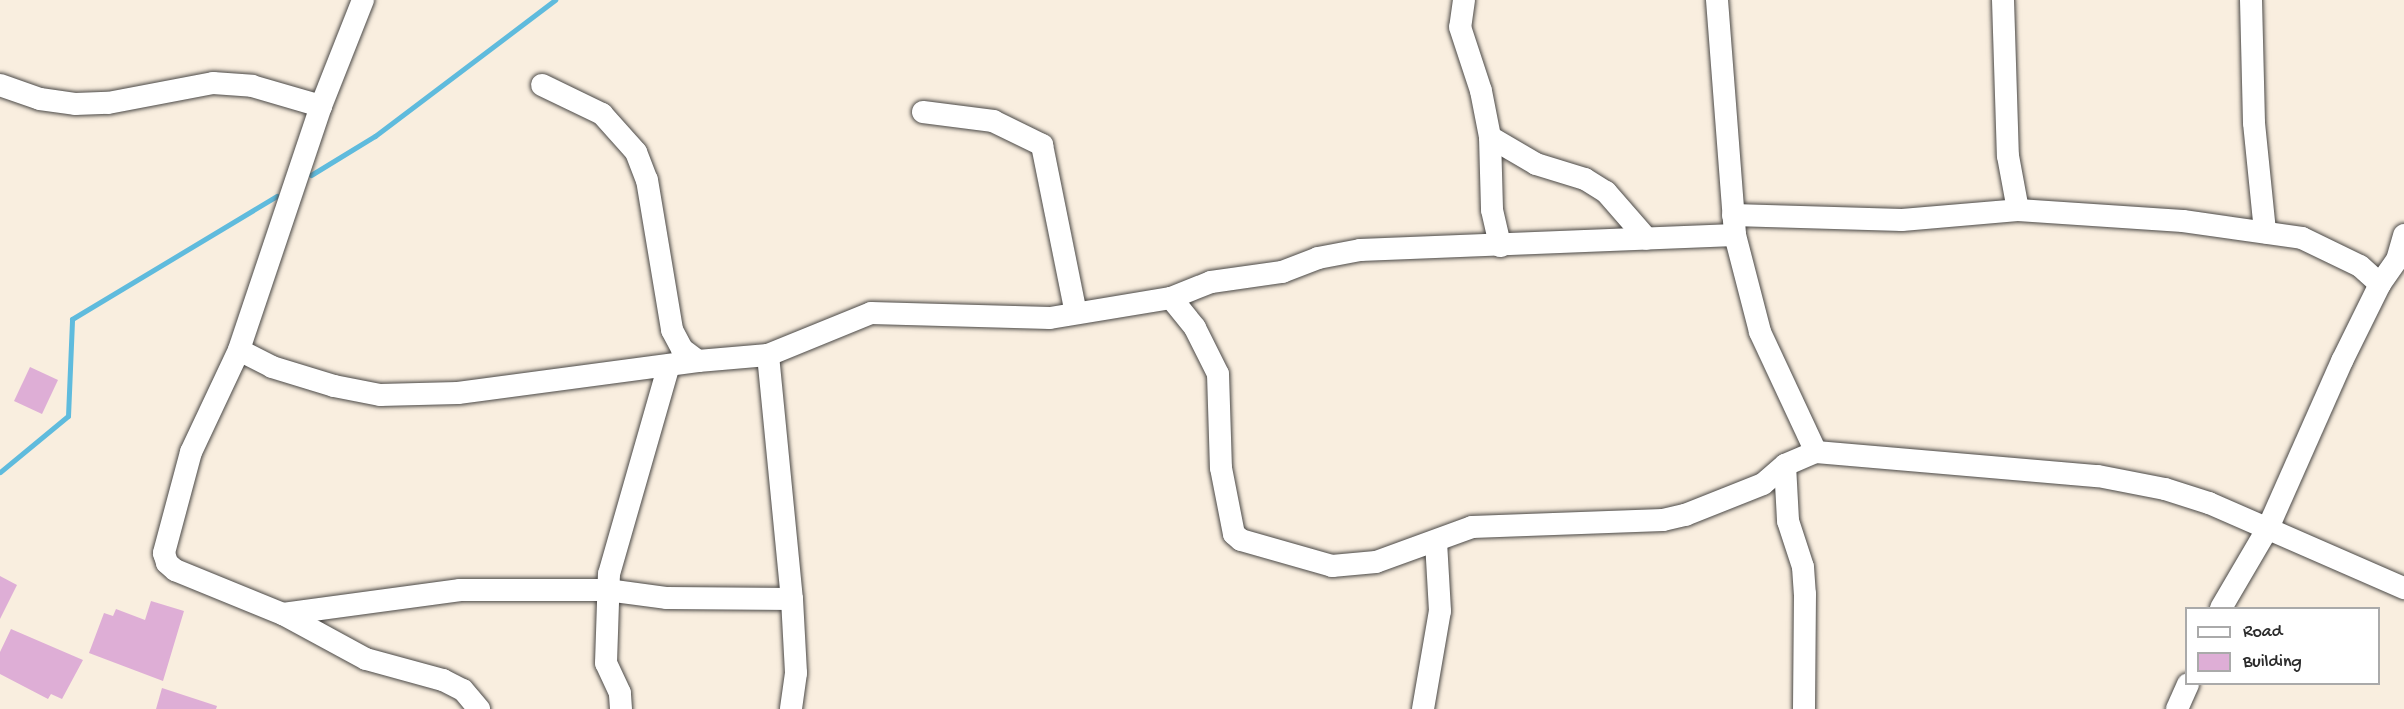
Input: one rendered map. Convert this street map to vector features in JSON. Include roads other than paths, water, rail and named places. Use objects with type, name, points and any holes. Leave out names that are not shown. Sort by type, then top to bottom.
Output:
[{"type":"street","points":[[363,0],[321,106],[239,350],[191,452],[164,553],[175,570],[283,614],[366,659],[443,680],[463,690],[479,709]]},
{"type":"street","points":[[1464,0],[1460,27],[1481,91],[1490,137],[1492,210],[1500,246]]},
{"type":"street","points":[[1717,0],[1734,225],[1760,332],[1816,452]]},
{"type":"street","points":[[2003,0],[2008,156],[2018,210]]},
{"type":"street","points":[[2251,0],[2255,41],[2254,123],[2265,232]]},
{"type":"street","points":[[0,85],[40,99],[75,104],[108,103],[213,83],[252,86],[321,106]]},
{"type":"street","points":[[542,85],[602,114],[636,152],[647,180],[672,330],[682,350],[698,361]]},
{"type":"street","points":[[923,112],[993,121],[1042,145],[1076,313]]},
{"type":"street","points":[[1490,137],[1536,164],[1585,179],[1606,192],[1647,239]]},
{"type":"street","points":[[239,350],[272,367],[334,386],[380,395],[458,393],[698,361],[768,355],[871,314],[1050,318],[1171,298],[1211,282],[1282,272],[1318,258],[1360,250],[1647,239],[1734,225],[1902,220],[2018,210],[2077,211],[2302,238],[2335,252],[2380,284]]},
{"type":"street","points":[[2222,607],[2268,528],[2380,284],[2400,261],[2404,235]]},
{"type":"street","points":[[1171,298],[1195,328],[1218,374],[1221,468],[1234,534],[1242,540],[1332,566],[1376,562],[1472,526],[1663,520],[1686,515],[1763,484],[1785,465],[1816,452],[2098,476],[2176,493],[2268,528],[2404,588]]},
{"type":"street","points":[[768,355],[792,599],[796,673],[791,709]]},
{"type":"street","points":[[621,709],[620,693],[606,663],[607,590],[614,552],[669,365]]},
{"type":"street","points":[[1785,465],[1788,521],[1803,567],[1806,594],[1804,709]]},
{"type":"street","points":[[1423,709],[1440,611],[1436,541]]},
{"type":"street","points":[[283,614],[460,590],[607,590],[667,598],[792,599]]},
{"type":"street","points":[[2176,709],[2188,685]]},
{"type":"waterway","points":[[311,175],[375,136],[555,0]]},
{"type":"waterway","points":[[0,472],[68,416],[72,319],[277,196]]}]
